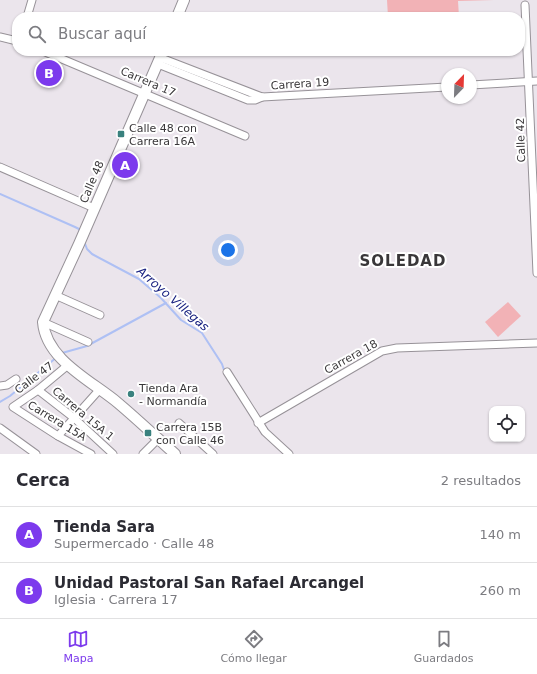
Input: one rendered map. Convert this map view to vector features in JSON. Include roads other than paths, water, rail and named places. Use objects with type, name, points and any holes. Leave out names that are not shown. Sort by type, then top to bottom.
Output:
[{"type":"street","points":[[28,12],[32,0]]},
{"type":"street","points":[[179,12],[184,0]]},
{"type":"street","name":"Calle 42","points":[[525,5],[537,273]]},
{"type":"street","points":[[0,37],[12,40]]},
{"type":"street","name":"Carrera 17","points":[[55,56],[245,136]]},
{"type":"street","name":"Calle 48","points":[[42,322],[82,239],[94,208],[161,58]]},
{"type":"street","name":"Carrera 19","points":[[161,58],[257,97],[441,87]]},
{"type":"street","points":[[477,85],[537,81]]},
{"type":"street","points":[[0,167],[94,208]]},
{"type":"street","points":[[55,295],[100,315]]},
{"type":"street","points":[[42,322],[88,342]]},
{"type":"street","points":[[42,322],[45,335],[58,356],[117,402],[175,454]]},
{"type":"street","name":"Carrera 18","points":[[258,423],[382,351],[397,348],[537,343]]},
{"type":"street","name":"Calle 47","points":[[13,407],[38,390],[68,365]]},
{"type":"street","points":[[227,372],[258,423],[265,432],[289,454]]},
{"type":"street","points":[[0,386],[6,385],[16,379]]},
{"type":"street","points":[[58,436],[100,389]]},
{"type":"street","name":"Carrera 15A 1","points":[[38,390],[74,418],[113,454]]},
{"type":"street","name":"Carrera 15A","points":[[13,407],[58,436],[91,454]]},
{"type":"street","points":[[179,423],[213,454]]},
{"type":"street","points":[[0,428],[36,454]]},
{"type":"street","points":[[143,454],[158,439]]},
{"type":"street","points":[[23,454],[27,447]]},
{"type":"waterway","name":"Arroyo Villegas","points":[[0,194],[75,227],[79,229],[80,233]]},
{"type":"waterway","name":"Arroyo Villegas","points":[[84,241],[87,249],[92,254],[139,279],[161,298],[181,320],[202,333],[222,364],[224,370]]},
{"type":"waterway","points":[[62,353],[87,346],[166,303]]},
{"type":"waterway","points":[[0,402],[10,396],[57,357]]},
{"type":"place","name":"Unidad Pastoral San Rafael Arcangel","points":[[49,73]]},
{"type":"place","name":"Calle 48 con Carrera 16A","points":[[121,134]]},
{"type":"place","name":"Tienda Sara","points":[[125,165]]},
{"type":"place","name":"Tienda Ara - Normandía","points":[[131,394]]},
{"type":"place","name":"Carrera 15B con Calle 46","points":[[148,433]]},
{"type":"district","name":"SOLEDAD","points":[[403,261]]}]
